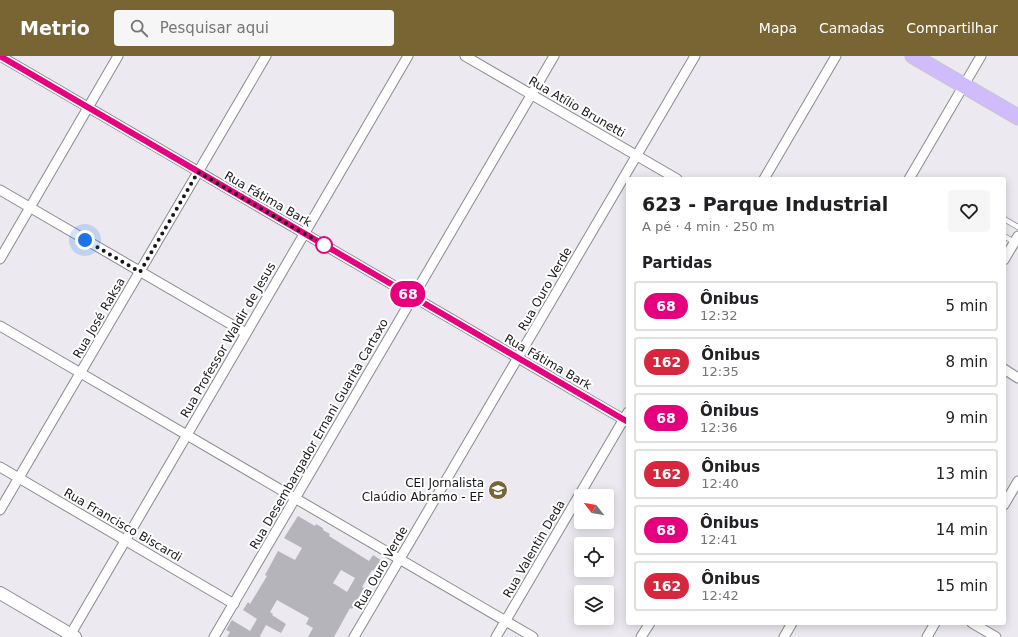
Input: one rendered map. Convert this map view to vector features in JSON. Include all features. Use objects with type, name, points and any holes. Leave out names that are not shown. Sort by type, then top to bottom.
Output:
[{"type":"main road","points":[[913,56],[1018,117]]},
{"type":"street","name":"Rua Fátima Bark","points":[[0,56],[518,358],[626,418]]},
{"type":"street","points":[[0,259],[118,56]]},
{"type":"street","name":"Rua José Raksa","points":[[0,510],[266,56]]},
{"type":"street","name":"Rua Professor Waldir de Jesus","points":[[71,636],[125,540],[408,56]]},
{"type":"street","name":"Rua Atílio Brunetti","points":[[465,56],[673,177]]},
{"type":"street","name":"Rua Desembargador Ernani Guarita Cartaxo","points":[[214,637],[554,56]]},
{"type":"street","name":"Rua Ouro Verde","points":[[354,637],[695,56]]},
{"type":"street","points":[[765,177],[836,56]]},
{"type":"street","points":[[910,177],[981,56]]},
{"type":"street","points":[[0,190],[246,334]]},
{"type":"street","points":[[1006,256],[1016,239]]},
{"type":"street","points":[[0,326],[533,637]]},
{"type":"street","points":[[1006,370],[1018,378]]},
{"type":"street","name":"Rua Valentin Deda","points":[[496,637],[626,418]]},
{"type":"street","name":"Rua Francisco Biscardi","points":[[0,467],[234,604]]},
{"type":"street","points":[[1006,502],[1018,481]]},
{"type":"street","points":[[0,593],[71,636]]},
{"type":"street","points":[[641,637],[649,625]]},
{"type":"street","points":[[784,637],[791,625]]},
{"type":"street","points":[[927,637],[934,625]]},
{"type":"street","points":[[975,625],[996,637]]},
{"type":"lane","points":[[1006,220],[1018,227]]},
{"type":"lane","points":[[1006,236],[1016,239]]},
{"type":"building","points":[[298,516],[315,526],[316,524],[323,528],[323,530],[330,534],[329,536],[369,561],[373,555],[381,560],[373,571],[372,570],[362,587],[364,588],[352,609],[350,608],[334,637],[308,637],[313,628],[306,624],[309,618],[277,600],[270,612],[286,624],[281,633],[266,625],[260,636],[261,637],[227,637],[230,632],[226,630],[232,620],[250,631],[257,619],[243,610],[248,602],[250,604],[267,576],[265,575],[278,551],[295,560],[302,548],[284,538]],"holes":[[[341,570],[355,578],[347,592],[333,583]]]},
{"type":"bus line","name":"68","points":[[0,56],[626,421]]},
{"type":"place","name":"CEI Jornalista Claúdio Abramo - EF","points":[[498,490]]},
{"type":"route","points":[[85,240],[140,272],[198,172],[324,245]]}]
